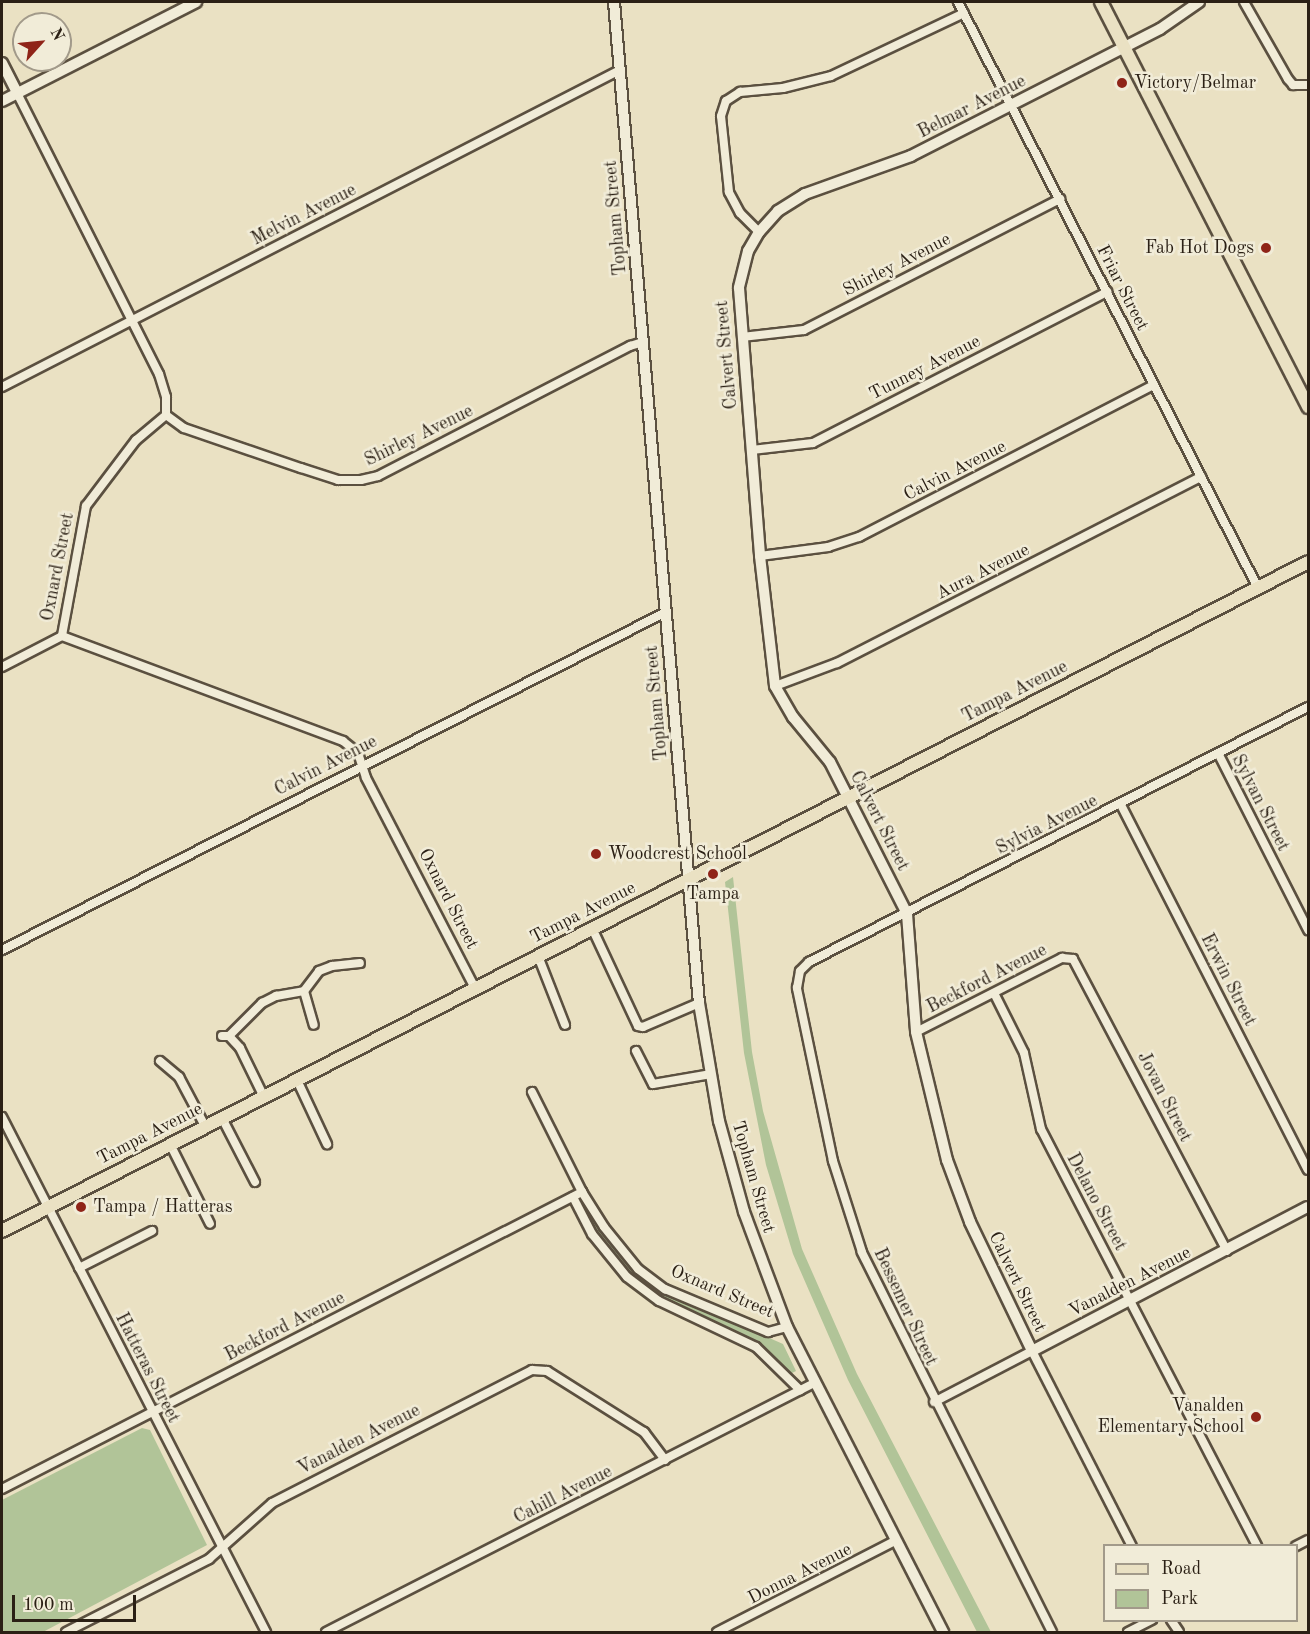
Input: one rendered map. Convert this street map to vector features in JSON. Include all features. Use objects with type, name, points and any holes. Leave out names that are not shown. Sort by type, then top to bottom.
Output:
[{"type":"main road","points":[[1101,2],[1308,407]]},
{"type":"main road","name":"Tampa Avenue","points":[[2,1231],[1308,562]]},
{"type":"street","points":[[2,101],[196,2]]},
{"type":"street","name":"Topham Street","points":[[614,2],[699,1003],[711,1074],[744,1212],[787,1327],[814,1383]]},
{"type":"street","name":"Friar Street","points":[[958,2],[1258,588]]},
{"type":"street","name":"Belmar Avenue","points":[[759,232],[778,211],[805,194],[879,170],[1125,47],[1199,2]]},
{"type":"street","points":[[1244,2],[1288,79],[1304,86]]},
{"type":"street","points":[[759,232],[740,213],[729,192],[721,116],[726,101],[740,92],[783,88],[840,73],[964,13]]},
{"type":"street","points":[[2,63],[165,388],[166,415]]},
{"type":"street","name":"Melvin Avenue","points":[[2,387],[620,70]]},
{"type":"street","name":"Shirley Avenue","points":[[742,337],[804,330],[1060,199]]},
{"type":"street","name":"Calvert Street","points":[[759,232],[748,251],[739,288],[760,556],[775,686],[793,717],[826,755],[907,914],[916,1032],[947,1160],[970,1222],[1032,1351],[1131,1544]]},
{"type":"street","name":"Tunney Avenue","points":[[752,450],[813,443],[1107,292]]},
{"type":"street","name":"Shirley Avenue","points":[[166,415],[184,428],[293,465],[338,480],[361,480],[378,476],[630,346],[643,342]]},
{"type":"street","name":"Calvin Avenue","points":[[760,556],[828,547],[859,537],[1154,385]]},
{"type":"street","name":"Oxnard Street","points":[[166,415],[136,440],[86,506],[62,636],[343,741],[357,753],[366,778],[475,988]]},
{"type":"street","name":"Aura Avenue","points":[[775,686],[837,663],[1201,477]]},
{"type":"street","name":"Calvin Avenue","points":[[2,950],[362,763],[666,612]]},
{"type":"street","points":[[2,667],[62,636]]},
{"type":"street","name":"Sylvia Avenue","points":[[800,971],[1308,707]]},
{"type":"street","name":"Sylvan Street","points":[[1218,753],[1308,930]]},
{"type":"street","name":"Erwin Street","points":[[1120,803],[1308,1170]]},
{"type":"street","points":[[592,928],[638,1026],[643,1027],[699,1003]]},
{"type":"street","points":[[538,956],[565,1025]]},
{"type":"street","name":"Beckford Avenue","points":[[916,1032],[1062,958],[1073,959]]},
{"type":"street","name":"Jovan Street","points":[[1073,959],[1227,1251]]},
{"type":"street","points":[[264,1096],[225,1036],[262,1003],[276,996],[304,991],[319,971],[332,966],[360,963]]},
{"type":"street","name":"Bessemer Street","points":[[800,971],[797,988],[847,1206],[885,1304],[1052,1632]]},
{"type":"street","points":[[304,991],[314,1025]]},
{"type":"street","name":"Delano Street","points":[[994,993],[1024,1053],[1041,1129],[1256,1544]]},
{"type":"street","points":[[636,1051],[653,1084],[711,1074]]},
{"type":"street","points":[[160,1061],[179,1077],[205,1126]]},
{"type":"street","points":[[297,1080],[327,1144]]},
{"type":"street","name":"Oxnard Street","points":[[532,1092],[582,1192],[622,1252],[665,1289],[768,1332],[787,1327]]},
{"type":"street","name":"Hatteras Street","points":[[2,1117],[266,1632]]},
{"type":"street","points":[[222,1118],[255,1182]]},
{"type":"street","points":[[170,1144],[210,1224]]},
{"type":"street","name":"Beckford Avenue","points":[[2,1489],[582,1192]]},
{"type":"street","name":"Oxnard Street","points":[[573,1197],[592,1234],[627,1277],[658,1301],[756,1347],[800,1390]]},
{"type":"street","name":"Vanalden Avenue","points":[[934,1402],[1308,1207]]},
{"type":"street","points":[[79,1268],[152,1231]]},
{"type":"street","name":"Vanalden Avenue","points":[[66,1632],[197,1566],[272,1503],[541,1369],[644,1432],[664,1460]]},
{"type":"street","points":[[814,1383],[943,1632]]},
{"type":"street","name":"Cahill Avenue","points":[[326,1632],[814,1383]]},
{"type":"street","name":"Donna Avenue","points":[[717,1632],[895,1541]]},
{"type":"street","points":[[1128,1632],[1148,1622]]},
{"type":"green space","points":[[733,877],[752,1052],[763,1111],[802,1249],[857,1374],[991,1632],[977,1632],[848,1380],[793,1254],[766,1165],[744,1053],[725,882]]},
{"type":"green space","points":[[589,1207],[607,1239],[632,1267],[664,1291],[783,1344],[796,1371],[792,1373],[757,1342],[666,1299],[633,1277],[601,1241],[584,1212]]},
{"type":"green space","points":[[142,1428],[150,1430],[207,1545],[43,1632],[2,1632],[2,1500]]},
{"type":"place","name":"Victory/Belmar","points":[[1122,83]]},
{"type":"place","name":"Fab Hot Dogs","points":[[1266,248]]},
{"type":"place","name":"Woodcrest School","points":[[596,854]]},
{"type":"place","name":"Tampa","points":[[713,874]]},
{"type":"place","name":"Tampa / Hatteras","points":[[81,1207]]},
{"type":"place","name":"Vanalden Elementary School","points":[[1256,1417]]}]
